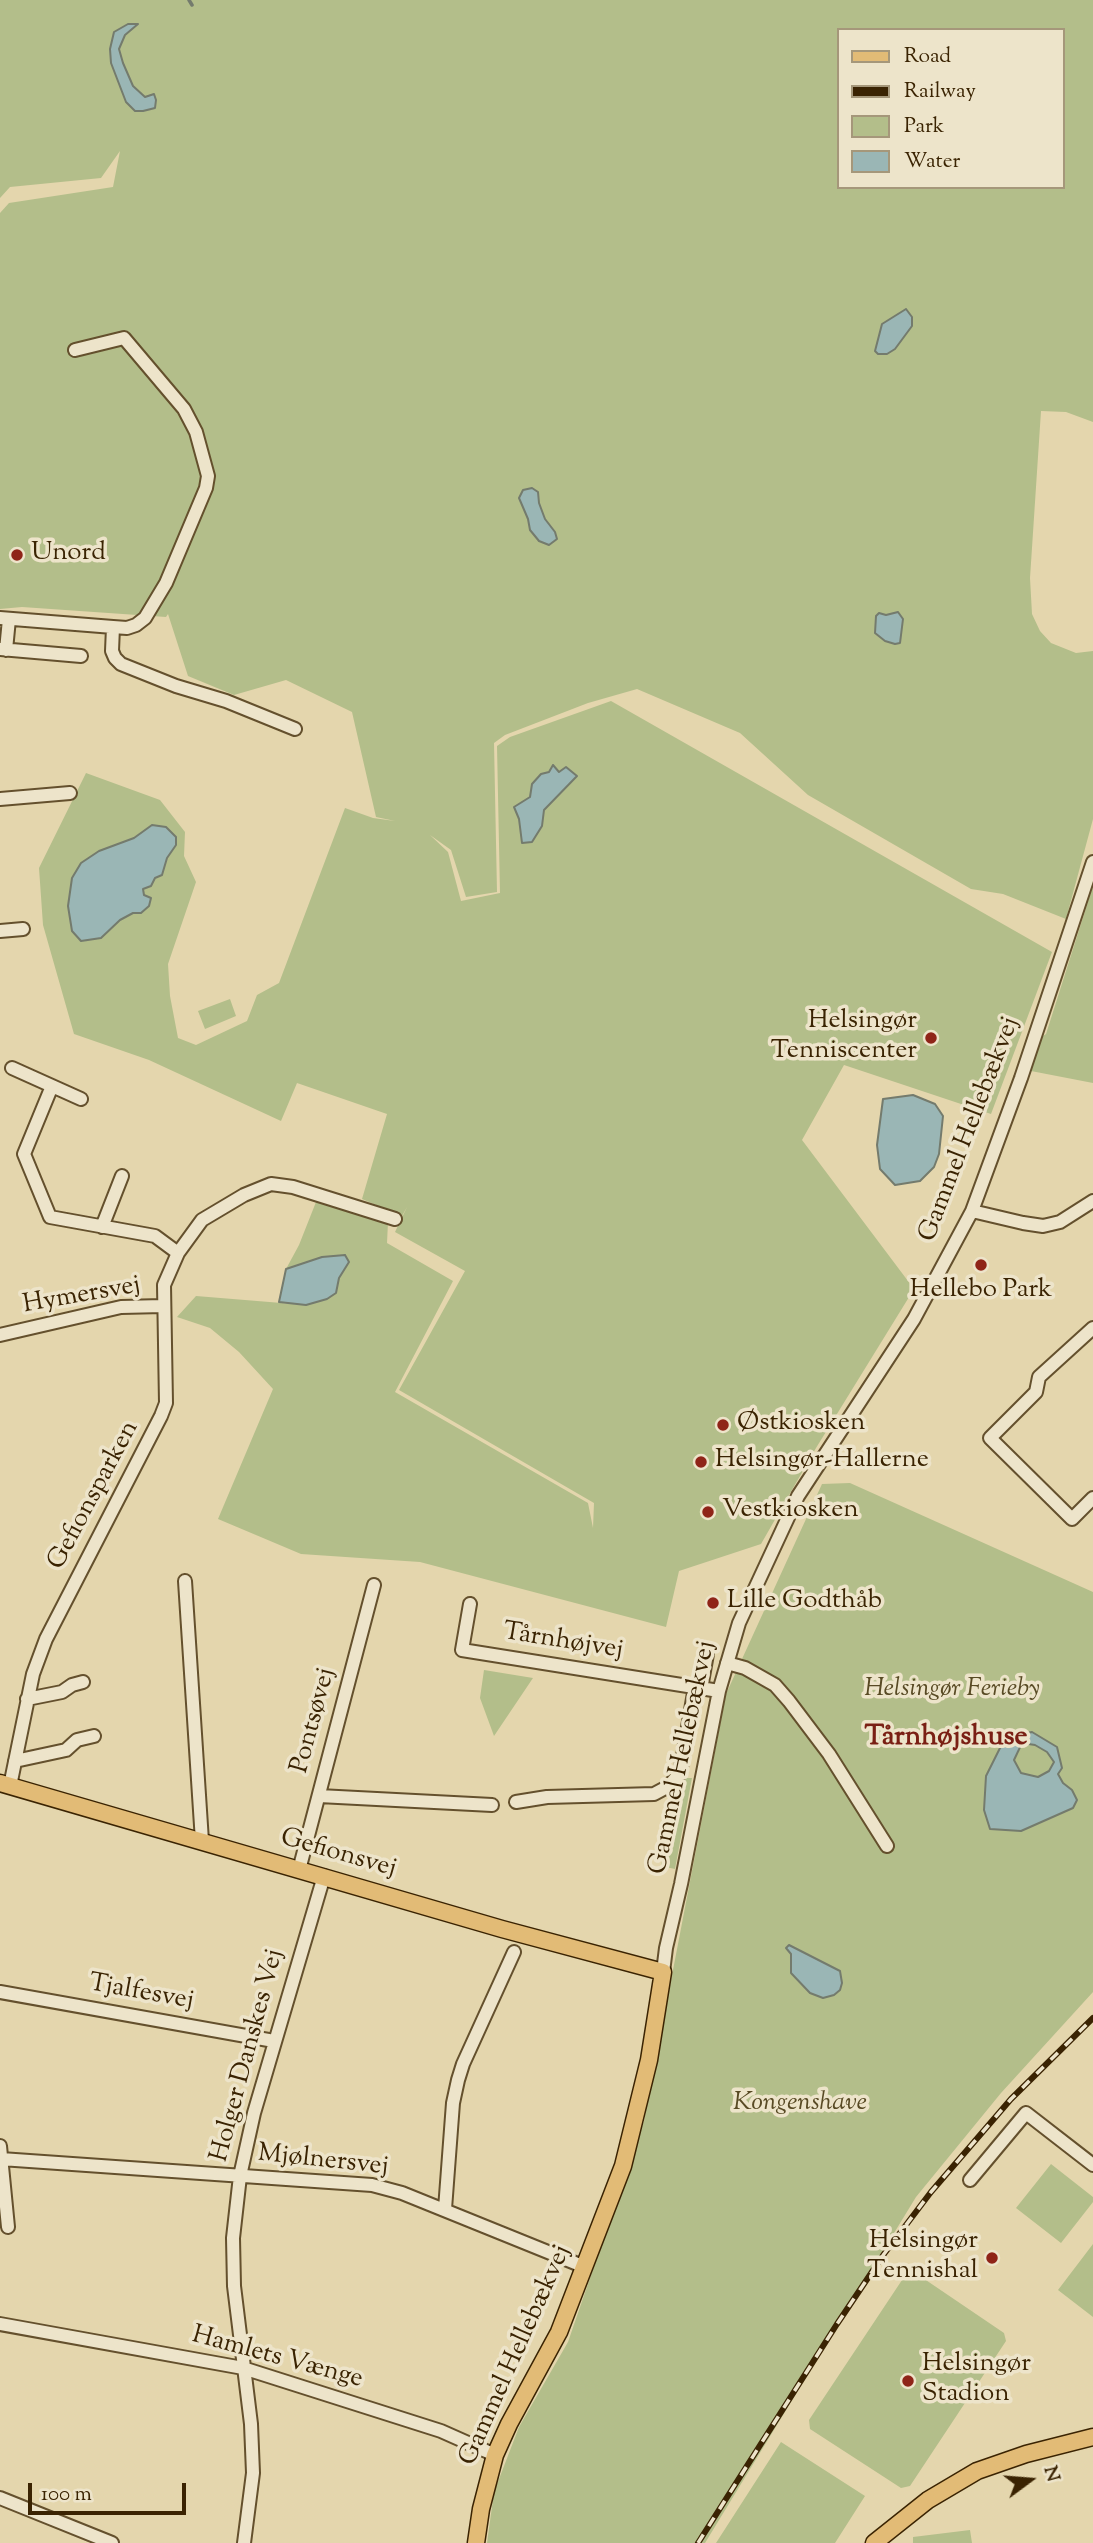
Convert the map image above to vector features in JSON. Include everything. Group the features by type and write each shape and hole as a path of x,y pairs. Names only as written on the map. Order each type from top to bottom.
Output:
{"main road":[{"name":"Gefionsvej","path":"5,1785 502,1929 663,1972"},
{"name":"Gammel Hellebækvej","path":"476,2543 481,2509 495,2455 559,2332 623,2166 649,2060 663,1972"},
{"path":"874,2543 928,2500 977,2471 1026,2454 1093,2437"}],"street":[{"path":"75,350 124,338 184,409 196,432 208,476 206,488 166,583 145,618 136,625 127,628 4,618 3,650 81,656"},
{"path":"113,627 112,651 114,658 121,664 295,729"},
{"path":"0,799 70,793"},
{"name":"Gammel Hellebækvej","path":"663,1972 719,1691 739,1623 798,1496 914,1319 972,1211 1021,1078 1093,862"},
{"path":"0,930 23,929"},
{"path":"12,1068 81,1099"},
{"path":"52,1086 24,1154 50,1217 155,1236 178,1253"},
{"path":"103,1227 122,1176"},
{"name":"Hymersvej","path":"0,1335 121,1307 163,1306 164,1285 178,1253 202,1220 244,1195 271,1184 287,1186 395,1219"},
{"path":"972,1211 1043,1226 1060,1222 1093,1201"},
{"name":"Gefionsparken","path":"5,1785 15,1761 33,1674 46,1639 156,1428 166,1403 163,1306"},
{"path":"1093,1328 1039,1377 1036,1392 990,1438 1072,1519 1093,1499"},
{"path":"184,1581 202,1841"},
{"name":"Pontsøvej","path":"299,1870 374,1584"},
{"name":"Tårnhøjvej","path":"470,1604 462,1650 719,1691"},
{"path":"516,1802 547,1797 654,1794 669,1786 680,1773 707,1654"},
{"path":"727,1663 745,1668 775,1685 789,1701 829,1754 887,1846"},
{"path":"27,1699 62,1692 83,1682"},
{"path":"15,1761 66,1750 77,1740 94,1736"},
{"path":"319,1796 492,1805"},
{"name":"Holger Danskes Vej","path":"244,2543 253,2473 251,2424 234,2286 233,2250 240,2176 250,2127 274,2041 324,1876"},
{"path":"445,2210 453,2103 458,2080 514,1952"},
{"name":"Tjalfesvej","path":"0,1992 274,2041"},
{"path":"970,2180 1026,2113 1093,2165"},
{"path":"0,2146 8,2227"},
{"name":"Mjølnersvej","path":"1,2159 372,2185 402,2193 585,2267"},
{"name":"Hamlets Vænge","path":"0,2323 243,2368 440,2431 495,2455"},
{"path":"0,2498 112,2543"}],"green space":[{"path":"0,0 1093,0 1093,422 1066,412 1041,411 1030,578 1032,614 1040,631 1051,643 1076,653 1093,651 1093,819 1066,919 1003,894 971,889 808,795 740,733 637,689 588,703 505,735 494,743 497,892 466,897 451,850 430,835 448,852 461,901 500,893 497,746 510,737 611,701 1052,952 991,1114 844,1065 802,1140 914,1289 816,1448 761,1544 679,1571 666,1627 420,1562 301,1554 218,1519 273,1389 239,1352 210,1328 177,1317 196,1296 306,1305 339,1278 348,1262 322,1257 286,1269 316,1202 388,1222 387,1243 453,1281 395,1392 588,1503 593,1528 594,1503 399,1390 465,1271 395,1232 407,1207 402,1216 362,1199 387,1114 297,1083 281,1121 149,1060 74,1034 43,925 39,868 86,773 160,800 185,832 184,856 196,882 168,964 170,996 178,1038 196,1045 247,1021 257,995 279,983 345,808 373,818 395,821 376,817 352,712 286,680 234,695 188,676 168,614 166,617 22,607 0,609 0,213 9,203 113,187 120,151 101,178 10,187 0,198"},
{"path":"1093,886 1093,1083 1031,1071 1040,1038 1046,1034"},
{"path":"230,999 236,1016 205,1029 198,1011"},
{"path":"850,1483 1093,1592 1093,1992 1001,2093 916,2197 705,2543 487,2543 494,2492 519,2427 568,2342 644,2121 726,1694 822,1484"},
{"path":"484,1670 533,1678 494,1736 480,1698"},
{"path":"686,1778 692,1778 675,1869 661,1866 675,1797"},
{"path":"1051,2164 1093,2197 1093,2202 1061,2243 1016,2208"},
{"path":"1093,2244 1093,2317 1058,2290"},
{"name":"Helsingør Stadion","path":"914,2272 1004,2333 1006,2341 910,2486 901,2488 810,2429 809,2420 906,2274"},
{"path":"781,2442 865,2496 835,2543 716,2543"},
{"path":"970,2530 972,2543 913,2543 913,2537"}],"water":[{"path":"128,24 138,24 125,35 119,49 123,63 133,86 145,97 154,94 156,100 155,108 143,111 135,111 126,102 111,63 110,49 114,32"},
{"path":"906,309 912,317 912,326 895,349 887,354 878,354 875,351 882,324"},
{"path":"532,488 538,492 545,519 555,532 557,539 549,545 539,541 530,530 519,498 523,490"},
{"path":"898,612 903,619 900,643 895,644 885,641 875,633 876,616 879,613 886,615"},
{"path":"553,765 559,772 566,767 577,776 544,810 542,826 532,842 522,843 519,819 514,807 530,797 532,784 541,774 549,772"},
{"path":"152,825 166,827 176,837 176,845 167,858 162,875 155,878 151,886 143,889 144,895 151,898 149,906 141,913 133,913 120,920 101,938 81,941 72,931 68,906 72,878 81,863 99,851 134,838"},
{"path":"913,1095 935,1104 943,1116 939,1154 934,1167 920,1181 895,1185 880,1169 877,1145 883,1099"},
{"path":"345,1255 349,1262 339,1278 336,1293 327,1299 306,1305 279,1302 286,1269 322,1257"},
{"path":"1032,1732 1057,1747 1062,1768 1058,1774 1077,1800 1073,1808 1021,1831 990,1829 984,1810 986,1776 1000,1748 1010,1736","holes":["1022,1743 1035,1745 1047,1752 1054,1762 1049,1771 1038,1777 1021,1773 1014,1760"]},
{"path":"789,1945 840,1971 840,1990 823,1998 810,1993 791,1973 791,1954 786,1948"}],"waterway":[{"path":"189,0 192,5"}],"railway":[{"path":"698,2543 884,2254 931,2192 1011,2099 1093,2018"}],"place":[{"name":"Unord","path":"17,555"},
{"name":"Helsingør Tenniscenter","path":"931,1038"},
{"name":"Hellebo Park","path":"981,1265"},
{"name":"Østkiosken","path":"723,1425"},
{"name":"Helsingør-Hallerne","path":"701,1462"},
{"name":"Vestkiosken","path":"708,1512"},
{"name":"Lille Godthåb","path":"713,1603"},
{"name":"Helsingør Tennishal","path":"992,2258"},
{"name":"Helsingør Stadion","path":"908,2381"}],"district":[{"name":"Tårnhøjshuse","path":"946,1739"}],"park label":[{"name":"Helsingør Ferieby","path":"952,1691"},
{"name":"Kongenshave","path":"800,2105"}]}
